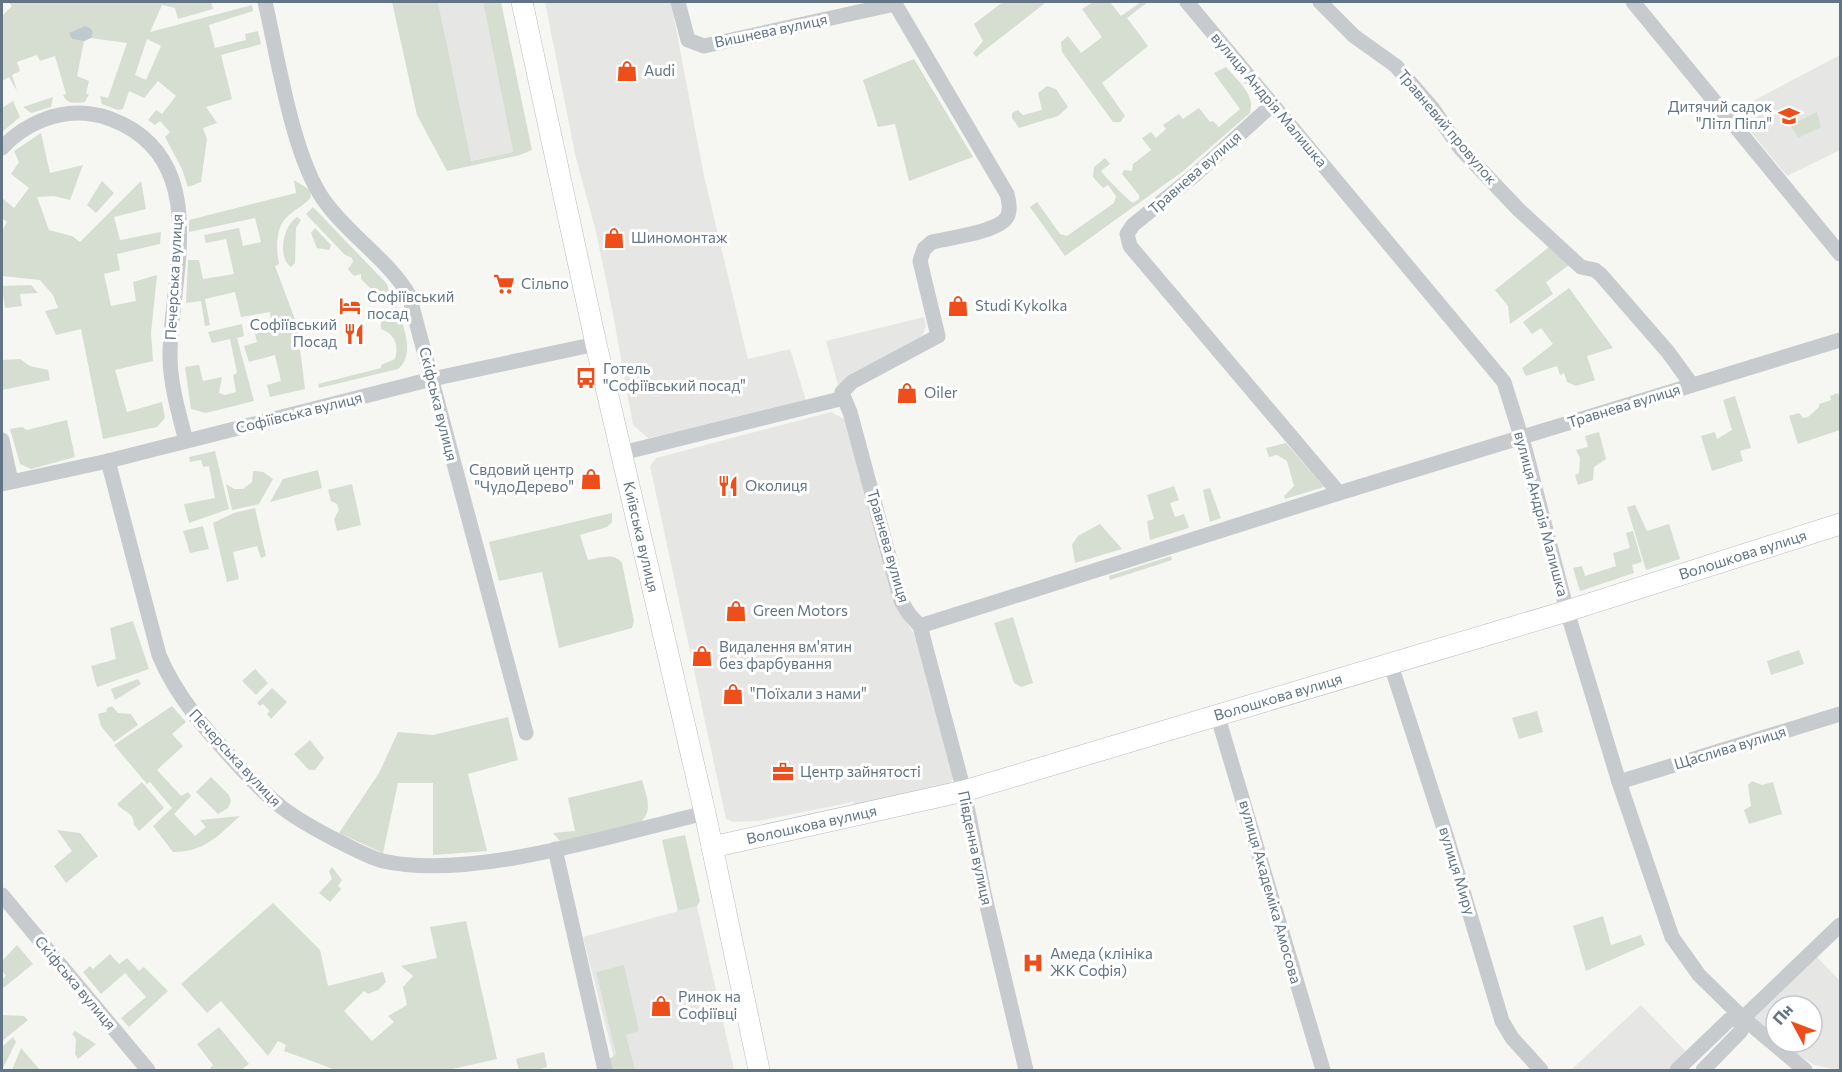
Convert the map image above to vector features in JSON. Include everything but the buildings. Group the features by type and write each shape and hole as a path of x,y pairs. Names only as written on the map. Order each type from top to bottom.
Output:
{"street":[{"name":"Скіфська вулиця","path":"265,2 301,154 323,200 398,276 409,295 525,733"},
{"name":"Київська вулиця","path":"522,2 596,344 705,813 759,1071"},
{"name":"Вишнева вулиця","path":"678,2 688,40 695,45 704,46 894,3"},
{"name":"вулиця Андрія Малишка","path":"1187,2 1504,382 1522,438 1567,611 1619,782 1672,937 1699,975 1743,1018 1805,1071"},
{"name":"Травневий провулок","path":"1320,2 1354,36 1396,66 1432,109 1460,148 1519,210 1581,267 1595,270 1601,275 1668,352 1692,385"},
{"path":"1633,2 1840,254"},
{"path":"622,453 843,398 842,392 852,382 938,336 920,261 924,249 932,242 998,227 1007,218 1010,205 1007,194 894,3"},
{"name":"Травнева вулиця","path":"1273,104 1196,174 1133,225 1127,234 1130,246 1338,493"},
{"name":"Печерська вулиця","path":"2,148 12,137 36,122 81,112 103,115 120,122 144,138 161,155 173,177 179,209 170,358 186,441"},
{"name":"Травнева вулиця","path":"843,398 850,412 901,600 909,614 920,626 1338,493 1840,340"},
{"name":"Софіївська вулиця","path":"6,483 108,461 432,379 596,344"},
{"path":"2,440 6,483"},
{"name":"Печерська вулиця","path":"108,461 159,655 168,676 203,727 269,800 296,820 384,861 425,864 477,863 555,849 705,813"},
{"name":"Волошкова вулиця","path":"712,847 964,791 1567,611 1840,524"},
{"name":"Південна вулиця","path":"920,626 964,791 984,893 1026,1071"},
{"name":"вулиця Миру","path":"1390,662 1447,838 1502,1021 1512,1038 1541,1071"},
{"name":"вулиця Академіка Амосова","path":"1217,714 1323,1071"},
{"name":"Щаслива вулиця","path":"1619,782 1840,714"},
{"path":"555,849 604,1071"},
{"name":"Скіфська вулиця","path":"2,895 148,1071"},
{"path":"1677,1071 1729,1020 1743,1018 1840,925"},
{"path":"1703,1071 1741,1031 1743,1018"}],"shaded area":[{"path":"8,2 211,2 213,9 178,19 175,8 162,5 150,32 252,5 253,11 209,25 215,48 246,40 245,34 258,31 261,44 221,55 232,99 206,107 217,123 203,128 207,139 201,182 188,187 182,169 165,137 170,132 160,121 155,125 148,120 156,110 162,114 176,96 158,81 144,98 129,91 123,109 118,110 102,104 100,96 108,98 127,43 91,38 84,41 77,76 89,81 86,94 89,94 85,102 72,103 63,95 66,94 55,56 40,61 37,55 17,62 20,71 12,75 17,91 9,77 2,81 2,16 12,6","holes":["147,39 161,46 146,80 135,75"]},
{"path":"392,2 438,2 471,161 513,152 483,2 501,2 532,150 520,155 447,171 417,115"},
{"path":"438,2 483,2 513,152 470,161"},
{"path":"545,2 671,2 704,176 748,359 790,349 806,400 739,420 648,438 633,425 596,232 575,154"},
{"path":"1003,2 1045,3 976,57 973,53 983,41 974,24"},
{"path":"1093,2 1110,2 1121,16 1141,2 1148,2 1127,18 1148,46 1102,83 1125,116 1120,122 1113,122 1062,52 1061,42 1068,36 1081,53 1102,37 1082,9"},
{"path":"85,26 93,32 91,38 84,41 72,39 69,33"},
{"name":"Дитячий садок \"Літл Піпл\"","path":"1840,55 1840,150 1787,176 1734,111"},
{"path":"914,59 973,157 909,181 895,124 878,127 863,80"},
{"path":"1226,67 1248,94 1250,113 1182,172 1065,256 1030,207 1037,202 1060,234 1067,236 1114,203 1116,196 1108,185 1103,188 1093,177 1094,167 1105,158 1110,164 1101,171 1133,203 1139,199 1139,195 1122,174 1124,170 1132,171 1133,164 1151,150 1142,138 1151,132 1156,138 1166,129 1163,125 1179,114 1183,119 1199,108 1210,122 1213,121 1219,127 1240,109 1214,73"},
{"path":"1047,86 1056,89 1068,107 1058,116 1019,128 1012,118 1012,113 1018,110 1023,115 1042,110 1038,93"},
{"path":"53,97 51,107 31,113 23,107"},
{"path":"13,101 20,117 2,132 2,108"},
{"path":"1817,112 1821,127 1798,138 1790,125"},
{"path":"41,133 50,173 83,165 70,200 54,196 37,197 49,230 72,236 80,242 141,181 146,209 114,217 120,240 161,232 160,244 117,254 120,270 104,274 111,306 136,301 133,282 157,275 151,333 153,361 115,370 127,412 162,402 165,418 157,427 103,439 81,329 56,335 45,311 58,308 53,295 40,280 2,276 2,231 7,222 2,218 2,198 14,208 29,188 11,174 19,162 14,151"},
{"path":"294,180 310,190 311,197 289,215 281,225 277,244 279,264 275,266 297,325 305,389 270,397 267,385 281,381 275,355 249,362 244,346 257,342 255,334 272,330 270,312 241,317 235,292 205,299 210,325 205,326 201,301 186,303 188,260 199,260 203,279 234,274 226,239 206,243 204,235 239,228 243,246 261,242 255,218 189,232 189,220 296,193"},
{"path":"102,181 114,193 96,213 87,205"},
{"path":"313,207 387,284 390,294 378,296 361,279 361,274 354,276 348,269 353,262 352,258 345,255 306,214"},
{"path":"297,217 301,220 296,228 295,263 291,267 284,256 283,249 288,227"},
{"path":"315,228 331,245 329,250 317,248 311,233"},
{"path":"1549,247 1569,265 1546,282 1553,294 1510,324 1508,306 1495,290"},
{"path":"31,285 38,293 20,294 22,306 5,308 2,286"},
{"path":"1569,288 1613,348 1587,356 1595,380 1576,386 1567,382 1564,373 1560,375 1557,366 1526,376 1522,368 1553,344 1541,328 1532,334 1523,322"},
{"path":"396,306 407,348 403,363 398,369 319,388 318,384 381,368 381,365 395,359 395,341 390,334 381,329 381,320 389,309"},
{"path":"924,317 926,326 914,345 838,385 826,341"},
{"path":"242,324 244,336 237,338 254,401 206,413 191,409 185,367 199,365 203,381 222,377 219,393 225,395 236,392 233,375 237,373 230,339 212,343 208,332"},
{"path":"20,359 30,366 48,370 50,380 2,390 2,360"},
{"path":"1838,393 1840,430 1798,444 1789,416 1799,413 1803,418 1808,417 1819,407 1819,404 1831,400 1830,396"},
{"path":"1735,396 1751,448 1740,451 1743,461 1712,471 1701,436 1715,432 1717,439 1732,430 1723,400"},
{"path":"831,412 846,420 900,611 917,639 954,776 949,786 856,810 853,802 758,821 734,822 726,819 650,466 656,458"},
{"path":"67,420 75,457 31,469 20,464 10,429 22,427 27,430"},
{"path":"1599,432 1606,459 1594,467 1593,480 1578,485 1575,475 1579,473 1580,458 1576,450 1588,447 1585,436"},
{"path":"1286,443 1324,487 1285,499 1284,496 1294,486 1287,461 1277,455 1269,457 1266,448"},
{"path":"215,451 229,509 189,523 184,504 215,498 209,466 203,467 201,460 190,462 189,457"},
{"path":"318,470 322,488 270,502 283,479"},
{"path":"253,471 263,472 273,479 259,504 232,510 226,484 234,489 243,489 252,482"},
{"path":"352,484 361,525 337,531 334,519 339,510 337,504 331,501 328,490"},
{"path":"1174,486 1179,500 1170,503 1175,517 1184,514 1189,528 1150,540 1147,521 1154,519 1147,495"},
{"path":"1210,488 1221,518 1210,522 1203,490"},
{"path":"1635,505 1647,531 1669,524 1680,559 1646,570 1627,507"},
{"path":"255,508 266,556 261,558 257,546 233,552 239,579 227,582 213,523 234,513"},
{"path":"612,513 612,522 607,527 580,535 588,560 611,557 622,563 634,621 632,628 559,648 542,572 499,581 489,542"},
{"path":"1100,524 1122,549 1075,563 1072,545 1078,536"},
{"path":"203,526 209,549 190,553 183,531"},
{"path":"1633,531 1642,562 1632,565 1634,573 1580,591 1573,568 1582,566 1585,576 1616,566 1613,553 1630,548 1626,533"},
{"path":"1171,556 1172,560 1110,580 1109,576"},
{"path":"1013,617 1033,683 1021,687 1014,683 994,623"},
{"path":"133,621 149,669 97,687 91,666 116,659 110,628"},
{"path":"1799,650 1804,664 1771,675 1767,661"},
{"path":"255,669 268,683 256,695 242,681"},
{"path":"138,679 141,684 115,700 111,689"},
{"path":"272,688 287,702 271,719 267,714 270,711 263,704 260,706 257,703"},
{"path":"112,706 118,713 131,714 138,725 114,742 101,726 98,714 106,712 107,708"},
{"path":"172,706 186,722 172,734 183,746 157,770 181,796 188,792 191,796 174,814 195,836 206,827 200,820 240,816 210,842 193,849 173,852 153,826 172,808 150,782 147,784 114,745"},
{"path":"1537,711 1543,732 1519,739 1512,718"},
{"path":"508,717 518,760 468,774 487,851 433,855 433,783 398,783 383,853 339,833 379,773 398,732 433,735"},
{"path":"310,740 324,758 315,770 309,770 294,754"},
{"path":"211,777 229,795 231,801 228,808 218,814 196,792"},
{"path":"642,780 648,811 642,821 636,825 561,842 553,833 575,831 568,798"},
{"path":"1752,781 1762,785 1773,782 1782,814 1749,824 1744,810 1751,806 1748,785"},
{"path":"142,782 164,808 139,831 130,814 117,804"},
{"path":"57,830 80,833 98,856 66,883 54,866 72,851"},
{"path":"685,835 700,901 697,906 678,911 662,840"},
{"path":"332,867 342,880 338,886 341,889 330,902 319,893 332,879 329,871"},
{"path":"273,903 320,950 328,986 383,972 386,982 378,990 368,994 364,991 344,1011 372,1041 394,1022 388,1016 407,1005 403,987 413,976 401,966 437,958 430,927 466,921 497,1059 448,1070 336,1070 284,1051 286,1045 278,1041 268,1056 221,1001 207,1013 181,984"},
{"name":"Ринок на Софіївці","path":"697,906 734,1070 617,1070 583,937"},
{"path":"1603,916 1611,945 1641,935 1645,945 1586,971 1573,926"},
{"path":"17,945 33,964 2,989 2,980 6,976 2,970 2,961"},
{"path":"110,954 119,964 127,958 139,971 144,967 168,991 129,1027 121,1018 146,997 125,973 101,994 83,972 90,966 93,969"},
{"path":"1816,956 1840,981 1840,1070 1814,1065 1796,1054 1824,1054 1824,994 1777,994"},
{"path":"624,965 639,1031 626,1035 635,1070 611,1070 608,1060 616,1054 596,972"},
{"path":"1641,1005 1688,1054 1670,1070 1571,1070"},
{"path":"1764,1007 1764,1029 1753,1018"},
{"path":"2,1015 24,1016 28,1020 2,1041"},
{"path":"219,1027 249,1064 241,1070 212,1070 210,1068 213,1065 197,1044"},
{"path":"75,1031 96,1044 78,1059 75,1054 76,1039 72,1034"},
{"path":"13,1037 16,1042 2,1070 2,1047"},
{"path":"21,1048 40,1070 12,1070"},
{"path":"544,1052 547,1067 538,1070 519,1070 516,1059"}],"place":[{"name":"Audi","path":"627,71"},
{"name":"Дитячий садок \"Літл Піпл\"","path":"1789,116"},
{"name":"Шиномонтаж","path":"614,238"},
{"name":"Сільпо","path":"504,284"},
{"name":"Софіївський посад","path":"350,306"},
{"name":"Studi Kykolka","path":"958,306"},
{"name":"Софіївський Посад","path":"354,334"},
{"name":"Готель \"Софіївський посад\"","path":"586,378"},
{"name":"Oiler","path":"907,393"},
{"name":"Свдовий центр \"ЧудоДерево\"","path":"591,479"},
{"name":"Околиця","path":"728,486"},
{"name":"Green Motors","path":"736,611"},
{"name":"Видалення вм'ятин без фарбування","path":"702,656"},
{"name":"\"Поїхали з нами\"","path":"733,694"},
{"name":"Центр зайнятості","path":"783,772"},
{"name":"Амеда (клініка ЖК Софія)","path":"1033,963"},
{"name":"Ринок на Софіївці","path":"661,1006"}]}
